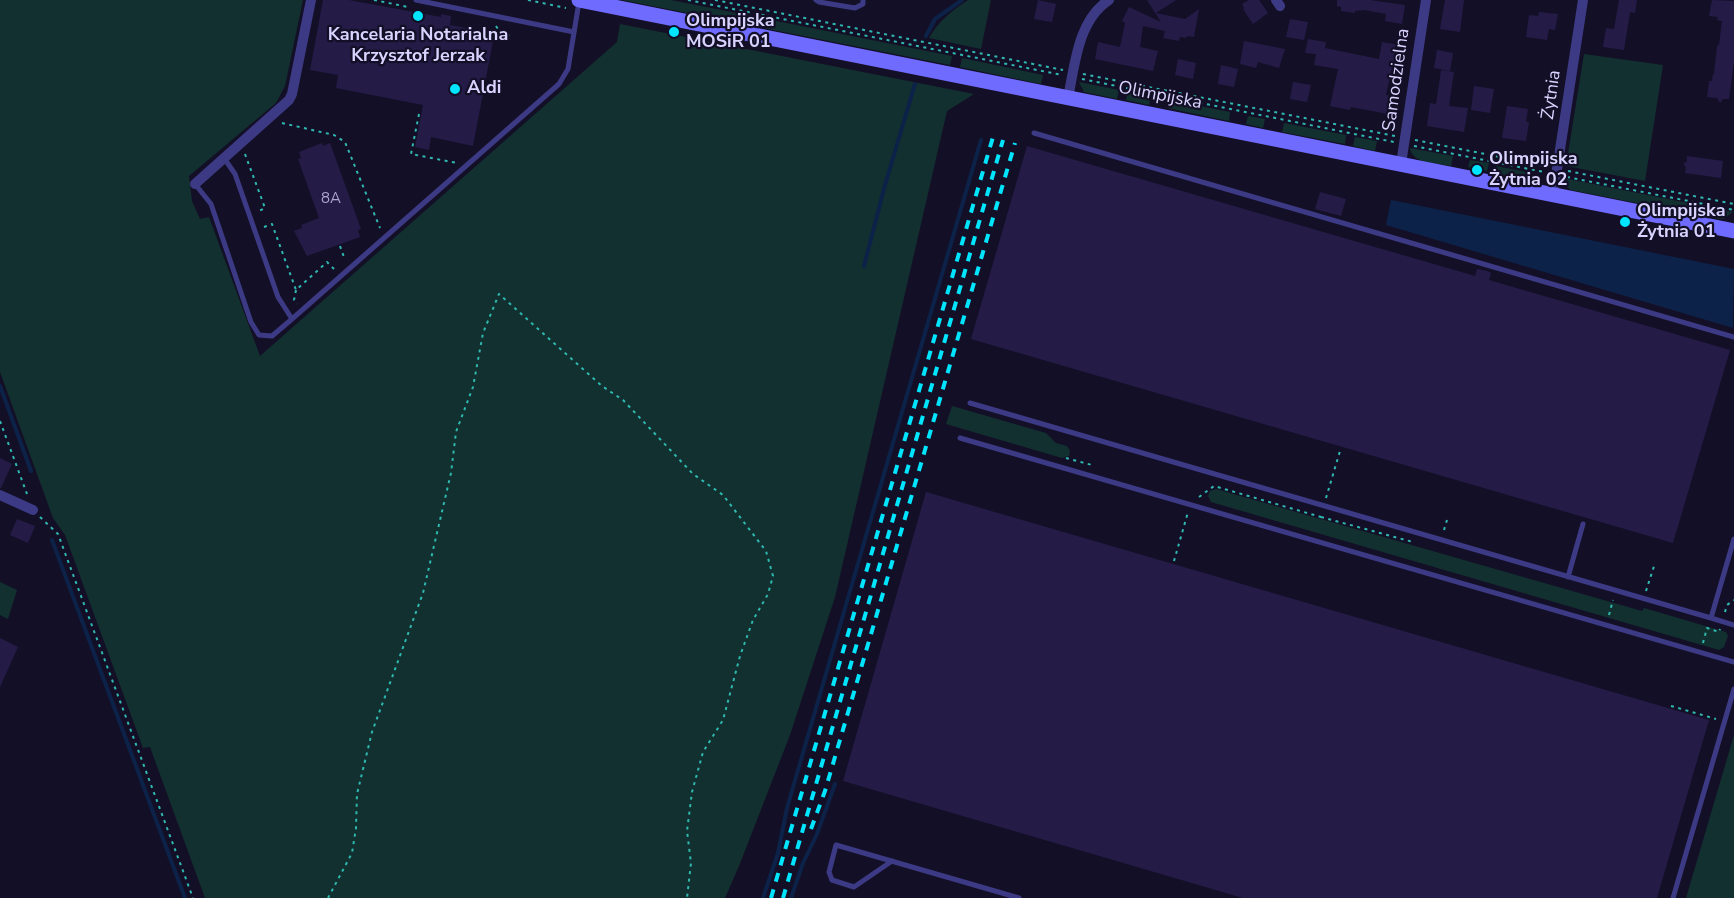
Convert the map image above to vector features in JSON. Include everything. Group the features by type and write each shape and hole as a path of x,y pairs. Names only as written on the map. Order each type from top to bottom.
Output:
{"street":[{"path":"195,184 289,100 311,0"},
{"name":"Olimpijska","path":"579,0 1734,231"},
{"path":"1068,98 1086,25 1092,14 1110,0"},
{"name":"Samodzielna","path":"1401,164 1426,0"},
{"name":"Żytnia","path":"1553,195 1583,0"},
{"path":"0,495 33,510"}],"lane":[{"path":"416,0 574,32"},
{"path":"195,184 211,204 251,322 259,335 272,336 564,78 568,69 579,0"},
{"path":"816,0 819,3 855,9 862,4 863,0"},
{"path":"1034,133 1734,337"},
{"path":"223,157 235,174 278,297 292,319"},
{"path":"970,403 1734,625"},
{"path":"960,438 1734,662"},
{"path":"1568,577 1583,524"},
{"path":"1711,618 1734,539"},
{"path":"1673,898 1734,689"},
{"path":"892,861 854,887 832,880 829,872 836,845 892,861 1019,898"}],"path":[{"path":"688,0 1073,74"},
{"path":"715,0 1734,210"},
{"path":"419,114 411,154 467,165"},
{"path":"278,122 334,135 345,142 380,229"},
{"path":"1405,141 1557,172 1734,204"},
{"path":"244,152 265,208 258,210 260,218"},
{"path":"263,228 272,224 296,290 327,262 335,270 345,260 340,246"},
{"path":"328,898 352,853 356,828 357,794 372,732 423,593 451,472 456,432 473,387 483,333 499,294 603,386 623,400 693,474 723,495 766,551 773,576 768,594 753,620 740,656 723,720 703,752 692,792 687,831 691,862 687,898"},
{"path":"0,421 33,510 58,534 193,898"},
{"path":"1608,616 1612,600"},
{"path":"1701,652 1703,643"},
{"path":"1671,706 1725,721"}],"green space":[{"path":"0,0 303,0 285,86 276,103 189,176 192,201 200,219 209,217 260,356 617,42 620,24 974,94 947,111 835,597 790,735 725,898 205,898 150,747 143,748 65,535 53,518 0,372"},
{"path":"622,0 671,0 952,56 950,65"},
{"path":"968,0 991,0 981,49 929,38 951,12"},
{"path":"1584,54 1663,65 1645,181 1566,166"},
{"path":"962,58 1043,75 1041,84 960,67"},
{"path":"1079,82 1119,90 1117,99 1084,92"},
{"path":"1128,91 1151,96 1149,105 1126,100"},
{"path":"1169,100 1230,112 1229,121 1167,108"},
{"path":"1248,116 1265,119 1263,128 1246,124"},
{"path":"1284,123 1346,135 1345,144 1282,132"},
{"path":"1355,137 1377,141 1375,151 1353,146"},
{"path":"1410,148 1453,156 1451,166 1420,160 1415,157"},
{"path":"1470,160 1489,163 1487,171 1468,167"},
{"path":"1496,166 1527,172 1525,181 1495,174"},
{"path":"1563,178 1733,212 1724,219 1718,219 1571,190 1565,186"},
{"path":"952,406 1046,433 1056,443 1067,446 1070,451 1069,456 1062,458 946,424"},
{"path":"1216,489 1642,611 1644,608 1726,632 1728,636 1724,647 1719,650 1211,502 1208,496 1210,491"},
{"path":"0,582 17,590 8,619 0,615"},
{"path":"1734,735 1734,898 1686,898"}],"water":[{"path":"1391,200 1734,269 1733,328 1386,225"}],"building":[{"path":"323,0 349,0 441,17 441,14 451,16 450,25 483,31 493,41 473,146 431,137 429,150 415,147 423,105 336,88 338,75 310,70"},
{"path":"1038,0 1056,4 1052,22 1034,19"},
{"path":"1147,0 1176,0 1156,13 1185,19 1199,9 1194,37 1180,37 1179,41 1163,38 1165,31 1143,26 1140,47 1158,51 1153,71 1095,59 1098,42 1120,47 1125,23 1122,21 1129,7 1161,22"},
{"path":"1249,0 1259,0 1268,13 1253,24 1242,4"},
{"path":"1337,0 1370,0 1405,5 1402,24 1385,21 1386,14 1364,10 1355,11 1355,13 1341,11 1341,7 1337,6"},
{"path":"1445,0 1464,0 1460,32 1440,29"},
{"path":"1619,0 1637,0 1635,13 1630,12 1624,50 1603,47 1606,28 1614,29"},
{"path":"1712,0 1734,1 1734,61 1729,99 1723,99 1720,103 1717,98 1707,97 1709,81 1712,81 1714,74 1722,21 1717,20 1718,17 1709,16"},
{"path":"1539,12 1558,14 1555,30 1549,29 1547,40 1526,37 1529,15 1538,16"},
{"path":"1290,19 1308,22 1304,40 1286,37"},
{"path":"1308,39 1326,42 1325,48 1379,59 1382,42 1400,45 1397,63 1393,63 1386,95 1391,96 1388,114 1351,107 1350,110 1330,106 1338,69 1314,65 1316,54 1305,53"},
{"path":"1244,41 1285,49 1279,68 1258,62 1256,68 1240,64"},
{"path":"1437,50 1453,53 1450,71 1434,68"},
{"path":"1178,59 1196,63 1193,79 1175,75"},
{"path":"1221,65 1238,69 1234,87 1218,84"},
{"path":"1441,70 1454,72 1449,106 1468,108 1464,132 1427,126 1430,103 1436,104"},
{"path":"1293,82 1311,85 1307,102 1290,99"},
{"path":"1474,86 1494,89 1490,113 1471,110"},
{"path":"1507,106 1528,109 1526,122 1529,122 1526,141 1502,138"},
{"path":"322,143 323,146 330,143 361,229 358,230 360,237 307,256 294,231 302,228 301,225 319,218 298,159 301,158 299,152"},
{"path":"1027,146 1475,276 1477,269 1487,271 1491,273 1489,280 1730,350 1673,543 971,339"},
{"path":"1687,156 1723,161 1721,178 1685,173 1686,167 1683,164 1687,161"},
{"path":"1320,192 1346,199 1341,216 1315,209"},
{"path":"0,458 12,464 1,488 0,488"},
{"path":"926,492 1709,720 1657,898 1243,898 843,781"},
{"path":"17,519 35,526 28,543 10,535"},
{"path":"0,638 18,647 0,687"}],"waterway":[{"path":"926,36 935,19 962,0"},
{"path":"864,266 915,84"},
{"path":"763,898 778,853 787,808 981,140"},
{"path":"0,386 31,471"},
{"path":"52,540 185,898"},
{"path":"791,898 835,784"}],"railway":[{"path":"771,898 993,137"},
{"path":"783,898 1003,140"},
{"path":"811,829 825,791 1015,143"}],"place":[{"name":"Kancelaria Notarialna Krzysztof Jerzak","path":"418,16"},
{"name":"Olimpijska MOSiR 01","path":"674,32"},
{"name":"Aldi","path":"455,89"},
{"name":"Olimpijska Żytnia 02","path":"1477,170"},
{"name":"Olimpijska Żytnia 01","path":"1625,222"}]}
